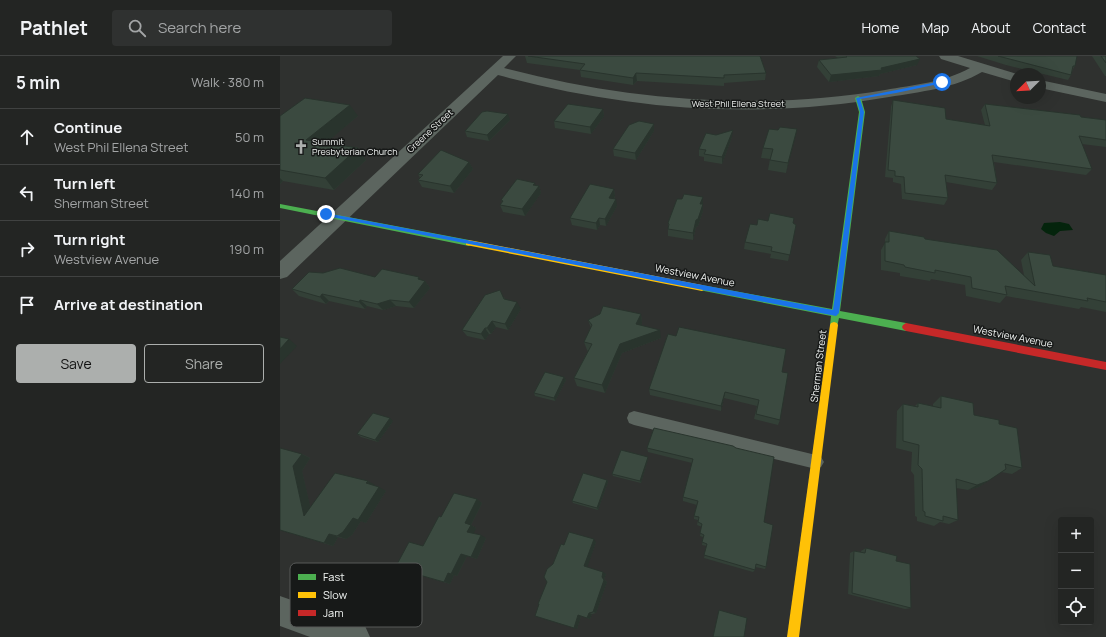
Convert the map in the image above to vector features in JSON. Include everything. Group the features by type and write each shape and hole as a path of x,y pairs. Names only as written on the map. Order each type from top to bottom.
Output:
{"street":[{"name":"Greene Street","path":"280,272 510,56"},
{"path":"945,56 1010,76"},
{"name":"West Phil Ellena Street","path":"495,70 529,80 584,92 674,103 709,105 773,105 858,98 896,92 935,84 971,73 980,67"},
{"path":"1046,85 1106,98"},
{"name":"Sherman Street","path":"793,637 862,112 858,98"},
{"name":"Westview Avenue","path":"280,206 1106,366"},
{"path":"280,611 290,615"},
{"path":"326,627 354,637"}],"lane":[{"path":"634,418 816,462"}],"shaded area":[{"path":"1060,222 1069,224 1073,230 1060,231 1054,236 1041,229 1044,223"}],"building":[{"path":"528,56 760,56 766,73 724,75 724,78 636,73 633,78 580,70 585,64"},
{"path":"846,56 916,56 920,59 881,68 882,70 831,75 819,60 847,57"},
{"path":"998,56 1077,56 1071,75"},
{"path":"1101,56 1106,56 1106,63"},
{"name":"Summit Presbyterian Church","path":"305,98 350,105 306,140 358,148 325,178 280,170 280,116"},
{"path":"893,100 945,108 946,119 990,126 985,104 1080,115 1081,117 1106,120 1106,140 1079,136 1092,169 992,155 997,183 945,175 948,198 905,193 904,177 895,176 895,171 888,170"},
{"path":"568,104 603,109 590,127 554,121"},
{"path":"487,111 508,114 487,135 465,131 482,112"},
{"path":"639,121 654,124 635,153 613,149 629,125"},
{"path":"780,127 797,129 788,163 770,160 773,149 763,148 769,129 778,130"},
{"path":"733,130 722,157 704,154 706,150 699,149 706,133 716,135"},
{"path":"441,150 469,162 450,186 418,180 423,175 418,174"},
{"path":"517,179 535,183 533,185 539,186 522,209 500,205 503,201 501,200"},
{"path":"590,184 614,189 609,198 616,199 605,219 599,218 596,223 570,218"},
{"path":"684,194 703,197 700,204 703,204 698,219 696,220 693,233 668,229 668,223 677,199 682,199"},
{"path":"770,213 794,218 793,223 796,225 790,255 771,251 772,247 745,242 750,224 757,225 758,219 768,221"},
{"path":"889,231 924,237 925,239 997,250 1035,286 1028,252 1050,255 1053,266 1106,275 1106,302 1087,298 1088,301 1005,286 1007,295 972,288 971,277 935,270 935,273 885,261 885,242 889,242"},
{"path":"340,268 375,277 382,269 419,277 418,279 425,281 409,302 390,300 377,304 360,300 359,302 322,294 320,297 292,289 309,272 323,273"},
{"path":"500,290 504,299 517,302 505,324 492,321 481,334 462,330 485,295"},
{"path":"603,306 641,314 636,324 660,330 620,344 602,385 574,378 592,344 584,342 592,325 588,320 600,314"},
{"path":"679,327 786,349 782,372 788,373 780,420 756,414 759,400 725,392 721,406 649,389 668,334 676,336"},
{"path":"280,337 289,339 280,349"},
{"path":"545,372 564,377 554,398 534,393"},
{"path":"941,396 973,403 974,415 999,420 999,424 1017,428 1022,468 1005,464 1006,469 988,481 977,485 956,479 958,520 943,516 943,521 925,516 925,512 923,511 922,469 918,465 919,445 903,441 903,404 918,407 918,403 941,408"},
{"path":"373,413 390,418 375,440 357,434"},
{"path":"654,428 774,457 764,522 773,525 766,567 756,564 755,570 704,555 707,544 702,542 704,535 700,533 702,524 698,522 699,517 694,516 698,501 683,497 693,459 647,448"},
{"path":"280,448 302,454 293,466 304,516 335,473 368,481 366,483 379,487 358,520 353,518 343,532 337,536 329,534 324,543 280,530"},
{"path":"621,450 648,457 640,481 612,474"},
{"path":"583,473 607,480 597,508 572,501"},
{"path":"454,493 477,499 465,523 471,525 467,532 481,535 471,557 461,554 451,574 448,573 444,582 422,576 422,563 398,563 409,542 423,546 439,516 441,517"},
{"path":"569,532 594,539 584,566 603,572 602,577 604,580 593,612 589,613 587,618 578,615 574,628 535,616 547,582 544,577 547,569 553,564 561,544 564,545"},
{"path":"866,548 897,556 896,561 910,564 911,608 852,593 854,551 865,553"},
{"path":"719,610 747,618 744,637 713,637"}],"traffic: fast":[{"path":"834,325 862,112 858,98"},
{"path":"280,206 469,243"},
{"path":"702,288 906,327"}],"traffic: slow":[{"path":"469,243 702,288"},
{"path":"793,637 834,325"}],"traffic: jam":[{"path":"906,327 1106,366"}],"place":[{"name":"Summit Presbyterian Church","path":"301,147"}],"route":[{"path":"326,214 836,313 862,112 861,104 858,98 896,92 942,82"}]}
